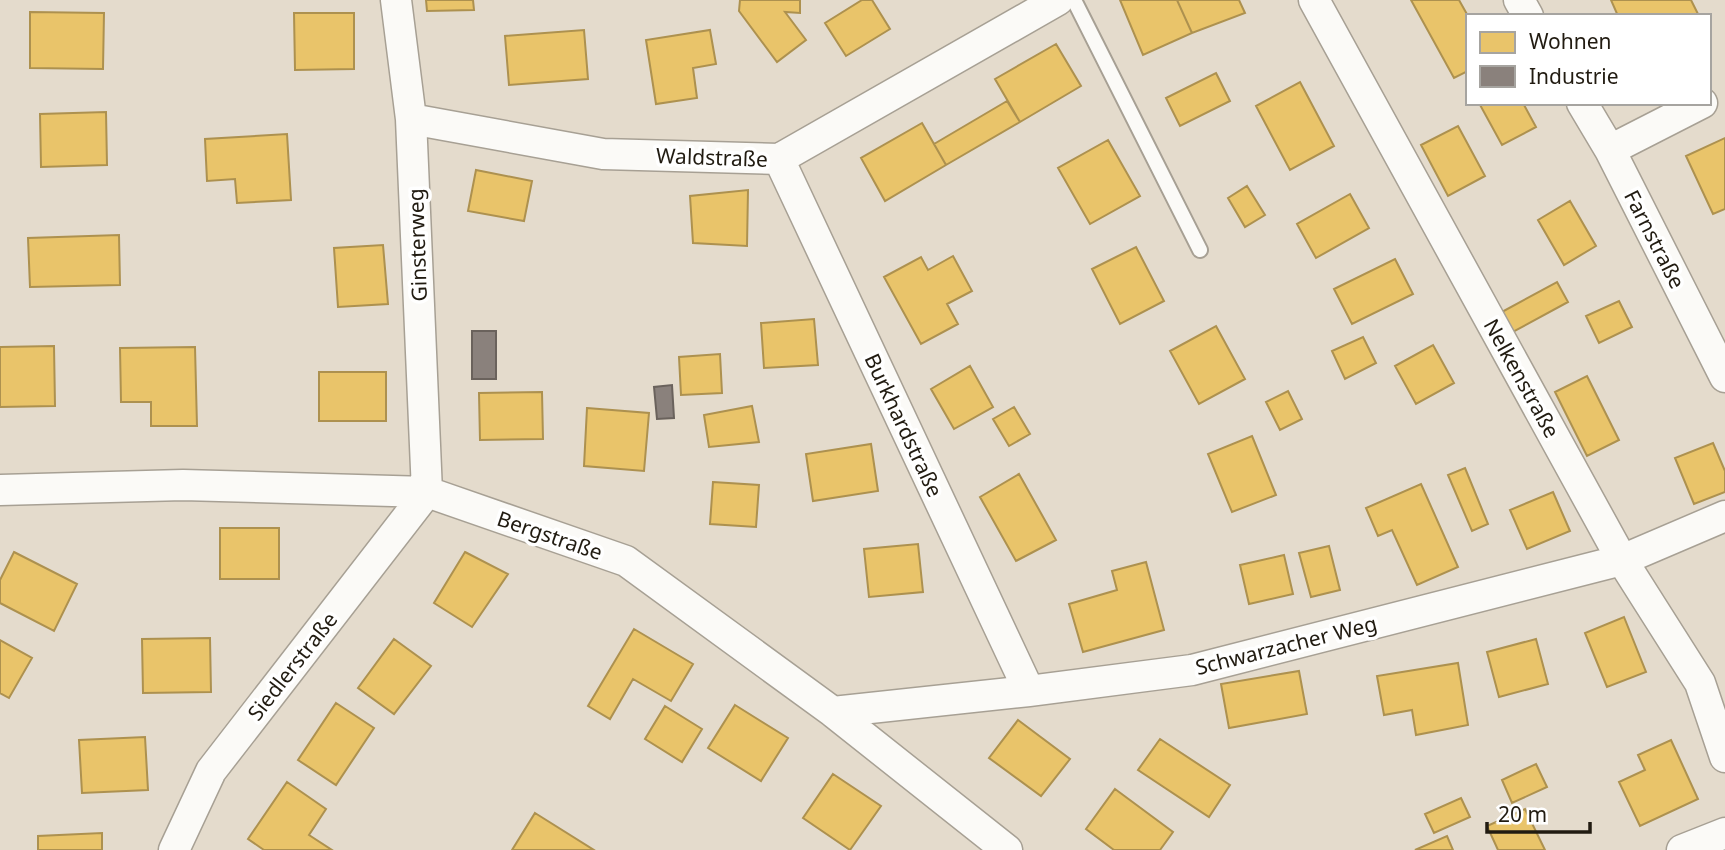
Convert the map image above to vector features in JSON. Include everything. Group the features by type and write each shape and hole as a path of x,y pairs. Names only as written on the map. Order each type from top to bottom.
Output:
{"street":[{"name":"Ginsterweg","path":"396,0 411,119 427,492"},
{"name":"Waldstraße","path":"411,119 603,154 779,159 1058,0"},
{"name":"Nelkenstraße","path":"1314,0 1622,560 1700,683 1725,757"},
{"name":"Farnstraße","path":"1583,105 1610,150 1725,377"},
{"path":"1610,150 1698,105"},
{"name":"Burkhardstraße","path":"779,159 1028,691"},
{"name":"Bergstraße","path":"0,490 183,485 427,492 626,561 834,712 1007,850"},
{"name":"Siedlerstraße","path":"173,850 211,771 427,492"},
{"name":"Schwarzacher Weg","path":"834,712 1192,670 1622,560 1725,516"},
{"path":"1682,850 1725,833"}],"lane":[{"path":"1074,0 1200,250"}],"building: Wohnen":[{"path":"426,0 473,0 474,10 427,11"},
{"path":"740,0 800,0 800,13 785,12 806,40 777,62 739,11"},
{"path":"862,0 872,0 890,29 846,56 825,23"},
{"path":"1120,0 1177,0 1192,33 1143,55"},
{"path":"1177,0 1239,0 1245,13 1192,33"},
{"path":"1411,0 1459,0 1467,14 1466,72 1454,78"},
{"path":"1611,0 1691,0 1698,14 1617,14"},
{"path":"30,12 104,13 103,69 30,68"},
{"path":"294,13 354,13 354,69 295,70"},
{"path":"584,30 588,79 509,85 505,36"},
{"path":"710,30 716,64 693,68 697,98 656,104 646,40"},
{"path":"1056,44 1081,86 1020,122 995,79"},
{"path":"1216,73 1230,101 1180,126 1166,98"},
{"path":"1300,82 1334,146 1290,170 1256,106"},
{"path":"1007,101 1020,122 946,165 934,144"},
{"path":"1480,105 1524,105 1536,127 1502,145"},
{"path":"106,112 107,165 41,167 40,114"},
{"path":"922,123 946,165 885,201 861,158"},
{"path":"1458,126 1485,176 1448,196 1421,145"},
{"path":"287,134 291,200 237,203 235,179 207,181 205,139"},
{"path":"1725,138 1725,209 1713,214 1686,156"},
{"path":"1108,140 1140,196 1090,224 1058,168"},
{"path":"476,170 532,181 524,221 468,211"},
{"path":"1247,186 1265,215 1245,227 1228,198"},
{"path":"748,190 747,246 693,243 690,196"},
{"path":"1350,194 1369,228 1316,258 1297,224"},
{"path":"1570,201 1596,246 1564,265 1538,220"},
{"path":"119,235 120,285 30,287 28,238"},
{"path":"383,245 388,304 338,307 334,248"},
{"path":"1136,247 1164,301 1120,324 1092,269"},
{"path":"953,256 972,291 947,304 958,324 921,344 884,277 921,257 928,270"},
{"path":"1395,259 1413,294 1352,324 1334,289"},
{"path":"1557,282 1568,302 1511,333 1500,313"},
{"path":"1619,301 1632,327 1599,343 1586,316"},
{"path":"814,319 818,365 764,368 761,323"},
{"path":"1216,326 1245,379 1199,404 1170,351"},
{"path":"1363,337 1376,363 1345,379 1332,351"},
{"path":"1433,345 1454,383 1416,404 1395,366"},
{"path":"54,346 55,406 0,407 0,347"},
{"path":"195,347 197,426 151,426 151,402 121,402 120,348"},
{"path":"720,354 722,393 681,395 679,357"},
{"path":"970,366 993,407 954,429 931,389"},
{"path":"319,372 386,372 386,421 319,421"},
{"path":"1587,376 1619,440 1587,456 1555,392"},
{"path":"1288,391 1302,419 1280,430 1266,402"},
{"path":"542,392 543,439 480,440 479,393"},
{"path":"752,406 759,442 709,447 704,415"},
{"path":"1014,407 1030,434 1009,446 993,419"},
{"path":"587,408 649,413 644,471 584,466"},
{"path":"1252,436 1276,495 1232,512 1208,454"},
{"path":"1713,443 1725,471 1725,492 1694,504 1675,458"},
{"path":"871,444 878,491 813,501 806,454"},
{"path":"1465,468 1488,524 1472,531 1448,475"},
{"path":"1019,474 1056,540 1016,561 980,497"},
{"path":"713,482 759,485 756,527 710,524"},
{"path":"1421,484 1458,567 1417,585 1392,530 1378,536 1366,508"},
{"path":"1553,492 1570,531 1527,549 1510,510"},
{"path":"220,528 279,528 279,579 220,579"},
{"path":"918,544 923,592 869,597 864,549"},
{"path":"1329,546 1340,590 1311,597 1299,553"},
{"path":"14,552 77,584 54,631 0,603 0,580"},
{"path":"465,552 508,574 472,627 434,603"},
{"path":"1284,555 1293,594 1249,604 1240,565"},
{"path":"1146,562 1164,630 1083,652 1069,604 1117,590 1112,571"},
{"path":"1624,617 1646,672 1607,687 1585,633"},
{"path":"634,629 693,664 671,701 633,679 610,719 588,706"},
{"path":"210,638 211,692 143,693 142,639"},
{"path":"394,639 431,666 394,714 358,688"},
{"path":"1536,639 1548,684 1499,697 1487,652"},
{"path":"0,640 32,658 9,698 0,693"},
{"path":"1458,663 1468,725 1416,735 1412,710 1384,715 1377,676"},
{"path":"1299,671 1307,714 1229,728 1221,684"},
{"path":"336,703 374,728 336,785 298,760"},
{"path":"735,705 788,738 761,781 708,748"},
{"path":"665,706 702,729 682,762 645,739"},
{"path":"1018,720 1070,759 1041,796 989,758"},
{"path":"145,737 148,790 82,793 79,740"},
{"path":"1160,739 1230,785 1209,817 1138,770"},
{"path":"1671,740 1698,799 1640,826 1619,782 1645,770 1638,755"},
{"path":"1536,764 1547,787 1512,803 1502,780"},
{"path":"833,774 881,806 850,850 803,818"},
{"path":"287,782 326,809 309,835 332,850 264,850 248,839"},
{"path":"1115,789 1173,832 1160,850 1114,850 1086,829"},
{"path":"1461,798 1470,817 1434,833 1425,814"},
{"path":"1525,809 1545,850 1498,850 1487,826"},
{"path":"535,813 594,850 512,850"},
{"path":"102,833 102,850 38,850 38,836"},
{"path":"1447,836 1453,850 1415,850"}],"building: Industrie":[{"path":"472,331 496,331 496,379 472,379"},
{"path":"672,385 674,418 657,419 654,387"}]}
